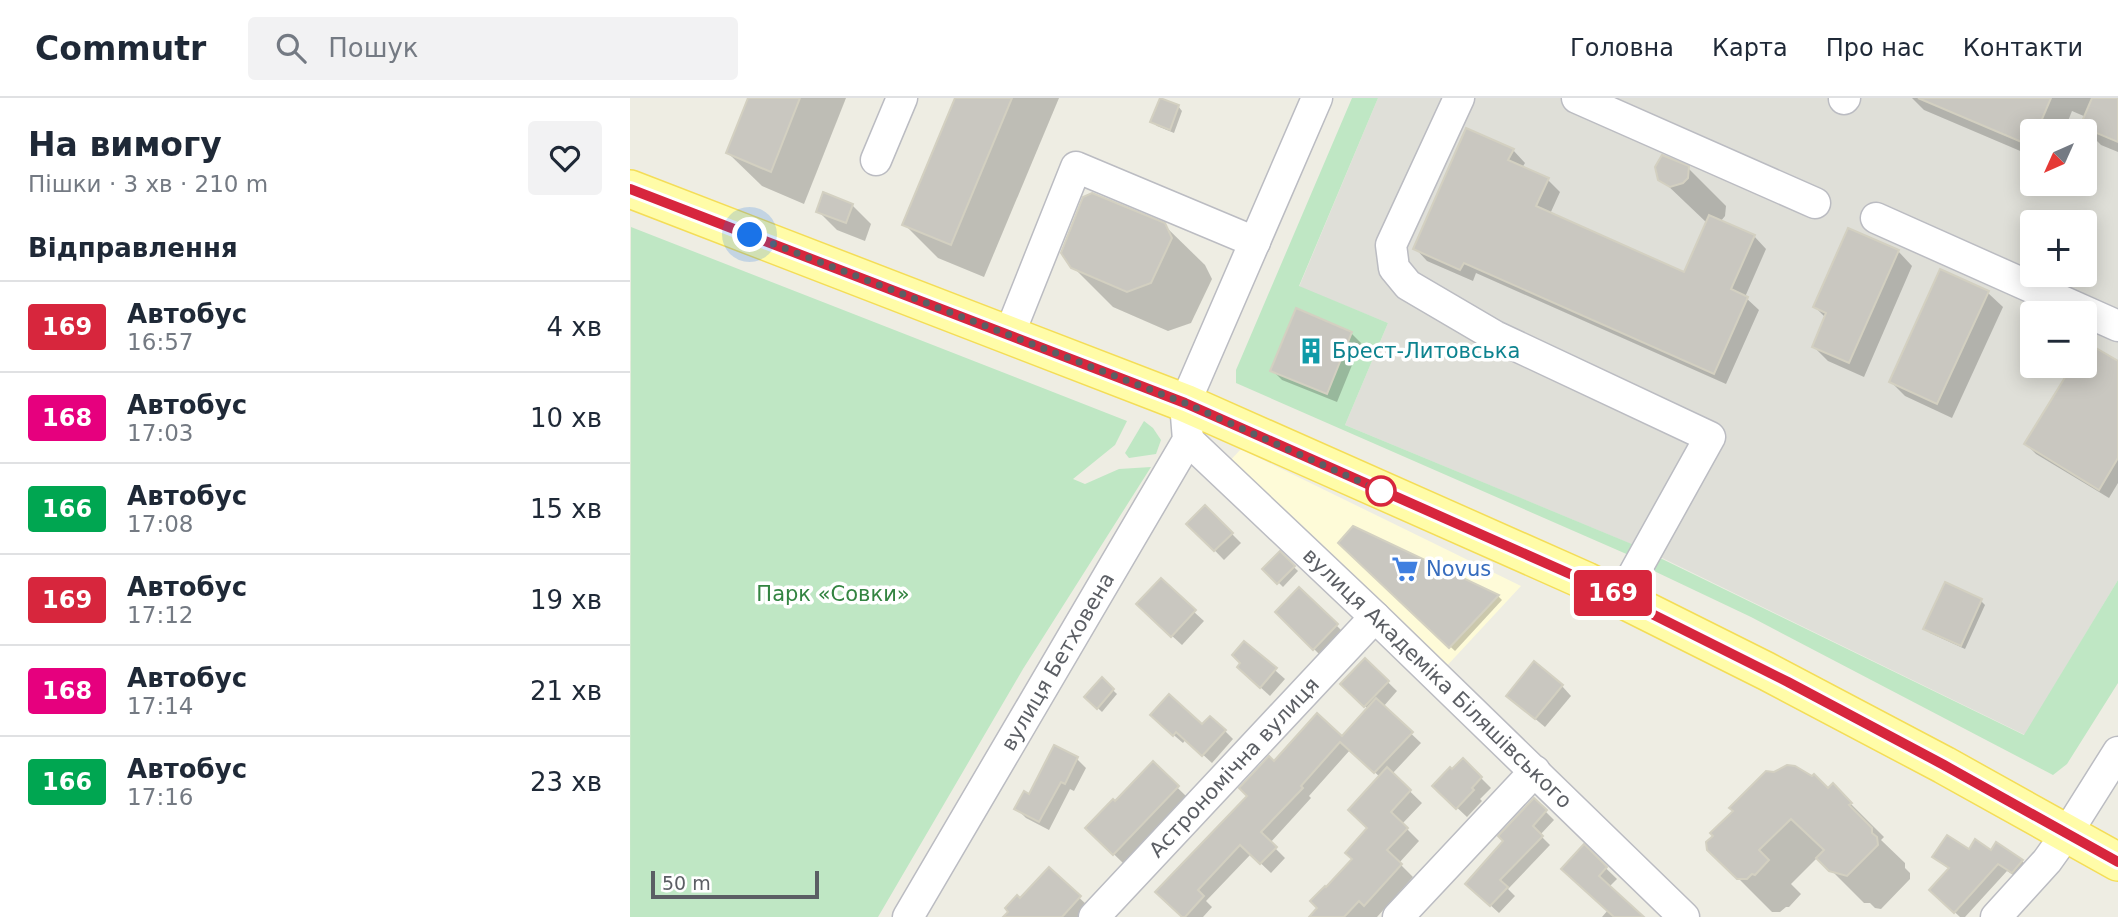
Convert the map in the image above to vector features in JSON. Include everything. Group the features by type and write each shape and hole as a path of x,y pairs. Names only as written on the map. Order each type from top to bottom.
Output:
{"main road":[{"path":"630,189 1185,403 1621,597 1766,671 2118,862"}],"street":[{"path":"876,160 902,98"},
{"path":"1188,440 1185,403 1317,98"},
{"path":"1458,98 1391,245 1394,268 1408,285 1495,336 1710,437 1621,597"},
{"path":"1577,98 1815,203"},
{"path":"1009,335 1076,167 1255,242"},
{"path":"1876,218 2118,326"},
{"name":"вулиця Академіка Біляшівського","path":"1188,440 1684,917"},
{"name":"вулиця Бетховена","path":"908,917 1188,440"},
{"name":"Астрономічна вулиця","path":"1094,917 1375,617"},
{"path":"1996,917 2039,872 2118,752"},
{"path":"1398,917 1535,771"}],"shaded area":[{"path":"1378,98 2118,98 2118,580 2025,735 1648,551 1345,425 1388,323 1299,287"},
{"path":"1241,449 1521,586 1443,670 1226,465"}],"green space":[{"path":"1352,98 1378,98 1299,286 1388,323 1345,425 1639,547 1631,556 1236,383 1236,370"},
{"name":"Парк «Совки»","path":"631,227 1127,421 1115,445 1073,479 1085,484 1119,469 1151,467 1023,669 878,917 630,917"},
{"path":"1144,421 1161,440 1156,454 1129,458 1125,453"},
{"path":"1658,557 2024,735 2118,580 2118,683 2067,764 2053,775 1751,617 1654,571"}],"building":[{"path":"748,98 800,98 771,172 726,153"},
{"path":"955,98 1012,98 951,245 902,225"},
{"path":"1160,98 1179,105 1170,130 1150,122"},
{"path":"1918,98 2051,98 2042,119 2020,119 2020,141"},
{"path":"2092,98 2118,98 2118,142 2097,133 2097,119 2083,119"},
{"path":"1466,128 1514,149 1508,160 1549,178 1536,206 1684,272 1709,215 1755,235 1731,289 1748,297 1714,374 1464,263 1460,270 1413,249"},
{"path":"1662,155 1689,166 1688,178 1683,183 1670,187 1658,180 1655,167"},
{"path":"823,192 853,204 846,223 816,212"},
{"path":"1092,193 1165,223 1172,238 1151,283 1127,292 1071,268 1061,253 1083,197"},
{"path":"1848,228 1899,250 1849,363 1812,347 1826,313 1813,307"},
{"path":"1940,269 1989,291 1937,404 1889,382"},
{"name":"Брест-Литовська","path":"1296,308 1352,332 1327,394 1270,371"},
{"path":"2097,349 2118,361 2118,458 2099,490 2024,444 2065,378 2097,378"},
{"path":"1205,505 1233,533 1214,551 1186,524"},
{"name":"Novus","path":"1353,526 1499,595 1449,648 1338,543"},
{"path":"1280,551 1295,566 1277,584 1262,569"},
{"path":"1161,578 1196,610 1171,637 1136,604"},
{"path":"1945,582 1982,599 1961,646 1923,629"},
{"path":"1299,587 1338,624 1313,650 1275,612"},
{"path":"1244,641 1277,668 1260,688 1237,667 1240,663 1232,655"},
{"path":"1365,658 1389,681 1364,707 1340,684"},
{"path":"1534,661 1563,685 1535,719 1506,696"},
{"path":"1102,677 1114,689 1097,709 1084,697"},
{"path":"1169,694 1202,724 1210,716 1226,730 1202,756 1176,732 1173,736 1150,715"},
{"path":"1376,698 1413,732 1374,773 1340,742 1301,786 1303,788 1261,832 1277,847 1260,864 1240,845 1198,890 1204,896 1185,917 1155,892 1247,796 1239,788 1269,756 1274,761 1317,713 1342,736"},
{"path":"1054,745 1078,757 1065,784 1061,782 1039,822 1014,809 1024,791 1029,794"},
{"path":"1463,758 1482,777 1456,809 1432,786"},
{"path":"1153,761 1179,786 1113,855 1085,828"},
{"path":"1787,765 1795,766 1812,776 1814,774 1828,788 1833,783 1877,837 1878,845 1847,876 1829,871 1816,858 1824,850 1791,819 1759,850 1769,860 1755,875 1752,874 1747,879 1737,879 1707,850 1706,842 1713,836 1710,833 1733,811 1729,808 1766,771 1774,772"},
{"path":"1387,767 1411,790 1391,812 1408,828 1387,850 1402,864 1364,906 1359,901 1344,917 1309,917 1317,908 1310,901 1352,859 1345,853 1367,828 1348,810"},
{"path":"1534,798 1547,810 1533,826 1543,836 1500,880 1508,887 1490,906 1465,884 1503,841 1498,836"},
{"path":"1947,835 1969,849 1975,839 1991,850 1996,842 2023,860 2012,873 1998,864 1954,913 1929,890 1949,868 1932,857"},
{"path":"1584,844 1607,867 1599,876 1644,917 1614,917 1561,869"},
{"path":"1049,867 1081,896 1062,917 1003,917 1008,912 1005,908 1017,895 1020,898"}],"bus line":[{"name":"169","path":"630,189 1185,403 1586,581 1788,682 2118,862"}],"place":[{"name":"Брест-Литовська","path":"1311,351"},
{"name":"Novus","path":"1405,569"}],"route":[{"path":"750,235 1185,403 1390,495 1381,491"}]}
